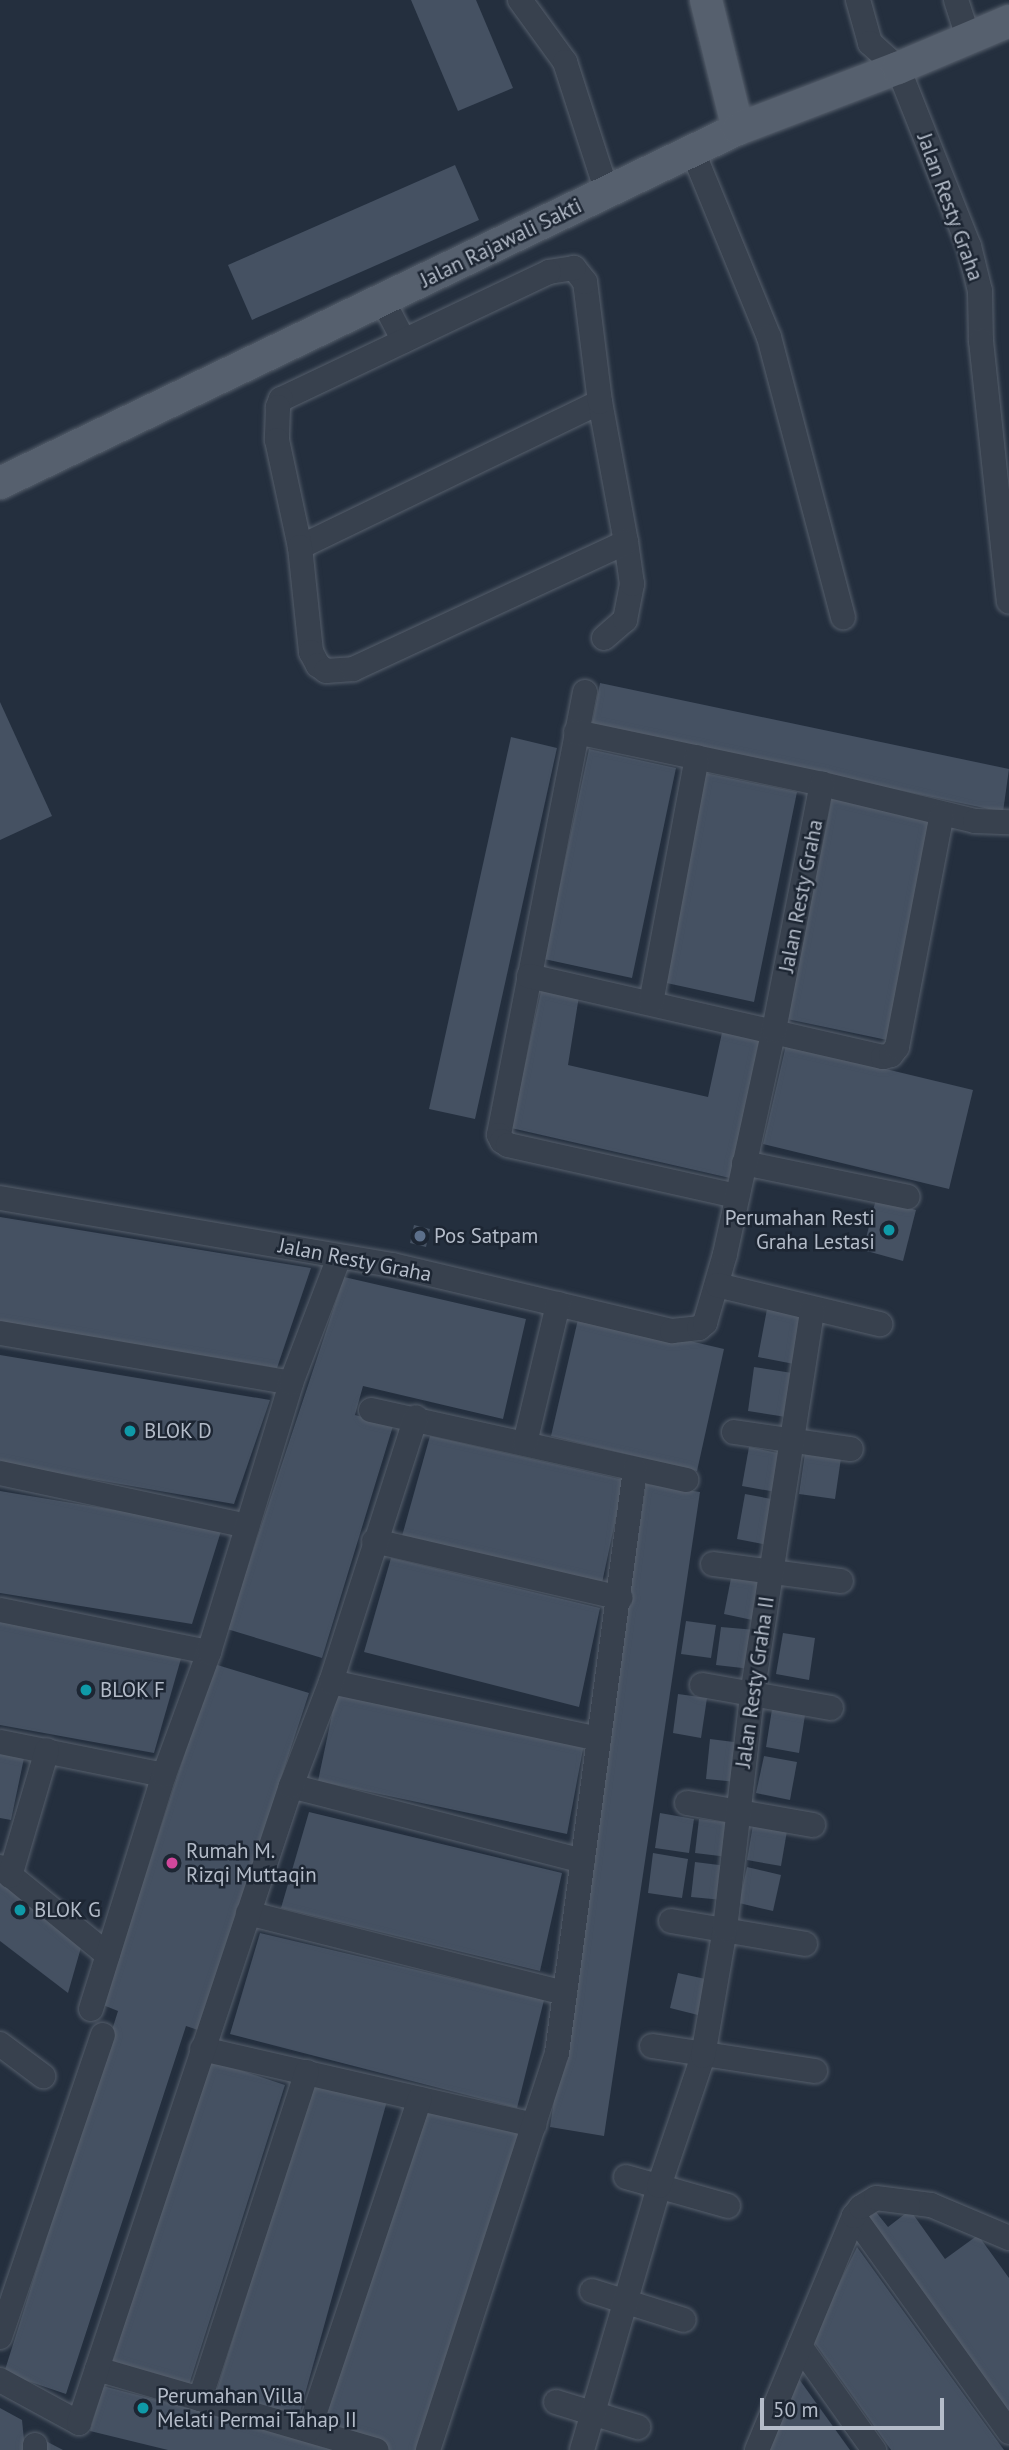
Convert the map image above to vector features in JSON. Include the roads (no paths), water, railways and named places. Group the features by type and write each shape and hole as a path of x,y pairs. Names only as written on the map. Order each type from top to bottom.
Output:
{"main road":[{"path":"706,0 738,129"},
{"name":"Jalan Rajawali Sakti","path":"0,483 738,129 898,68 968,36 1009,21"}],"street":[{"path":"520,0 565,62 607,192"},
{"path":"858,0 870,43 898,68"},
{"path":"956,0 968,36"},
{"name":"Jalan Resty Graha","path":"898,68 972,257 980,291 981,341 1002,448 1009,601"},
{"path":"693,152 769,337 843,617"},
{"path":"604,638 625,620 631,604 632,584 625,542 600,401 585,282 574,268 550,272 281,399 277,414 277,440 300,547 311,652 318,665 326,671 338,673 353,669 625,542"},
{"path":"382,299 404,341"},
{"path":"300,547 600,401"},
{"path":"585,692 499,1135 502,1141 737,1196"},
{"path":"576,732 822,784 975,821 1009,822"},
{"path":"651,1003 696,757"},
{"name":"Jalan Resty Graha","path":"0,1198 392,1265 672,1331 688,1331 705,1323 717,1285 774,1030 822,784"},
{"path":"529,976 883,1057 891,1055 897,1048 942,814"},
{"path":"744,1163 908,1197"},
{"path":"91,2009 164,1775 209,1652 291,1383 339,1257"},
{"path":"717,1285 811,1310 880,1324"},
{"path":"525,1443 558,1304"},
{"name":"Jalan Resty Graha II","path":"582,2450 659,2186 703,2056 725,1929 736,1812 752,1695 811,1310"},
{"path":"0,1334 291,1383"},
{"path":"371,1410 416,1417 686,1480"},
{"path":"0,2380 79,2423 291,1786 331,1682 374,1541 416,1417"},
{"path":"734,1432 851,1449"},
{"path":"428,2450 557,2053 620,1598 635,1469"},
{"path":"0,1473 247,1526"},
{"path":"374,1541 620,1598"},
{"path":"713,1564 841,1581"},
{"path":"0,1610 209,1652"},
{"path":"331,1682 599,1739"},
{"path":"702,1685 831,1708"},
{"path":"0,1742 164,1775"},
{"path":"47,1750 5,1872 108,1955"},
{"path":"291,1786 583,1861"},
{"path":"687,1803 813,1825"},
{"path":"248,1913 565,1993"},
{"path":"671,1921 805,1944"},
{"path":"0,2337 103,2035"},
{"path":"0,2044 43,2076"},
{"path":"652,2046 703,2056 815,2071"},
{"path":"202,2049 534,2125"},
{"path":"200,2399 307,2073"},
{"path":"309,2430 420,2099"},
{"path":"626,2176 728,2206"},
{"path":"757,2450 854,2216 876,2198 906,2200 931,2205 1009,2238"},
{"path":"854,2216 1009,2432"},
{"path":"592,2291 684,2320"},
{"path":"800,2346 874,2450"},
{"path":"97,2369 376,2450"},
{"path":"556,2402 638,2427"}],"place":[{"name":"Perumahan Resti Graha Lestasi","path":"889,1230"},
{"name":"Pos Satpam","path":"420,1236"},
{"name":"BLOK D","path":"130,1431"},
{"name":"BLOK F","path":"86,1690"},
{"name":"Rumah M. Rizqi Muttaqin","path":"172,1863"},
{"name":"BLOK G","path":"20,1910"},
{"name":"Perumahan Villa Melati Permai Tahap II","path":"143,2408"}]}
